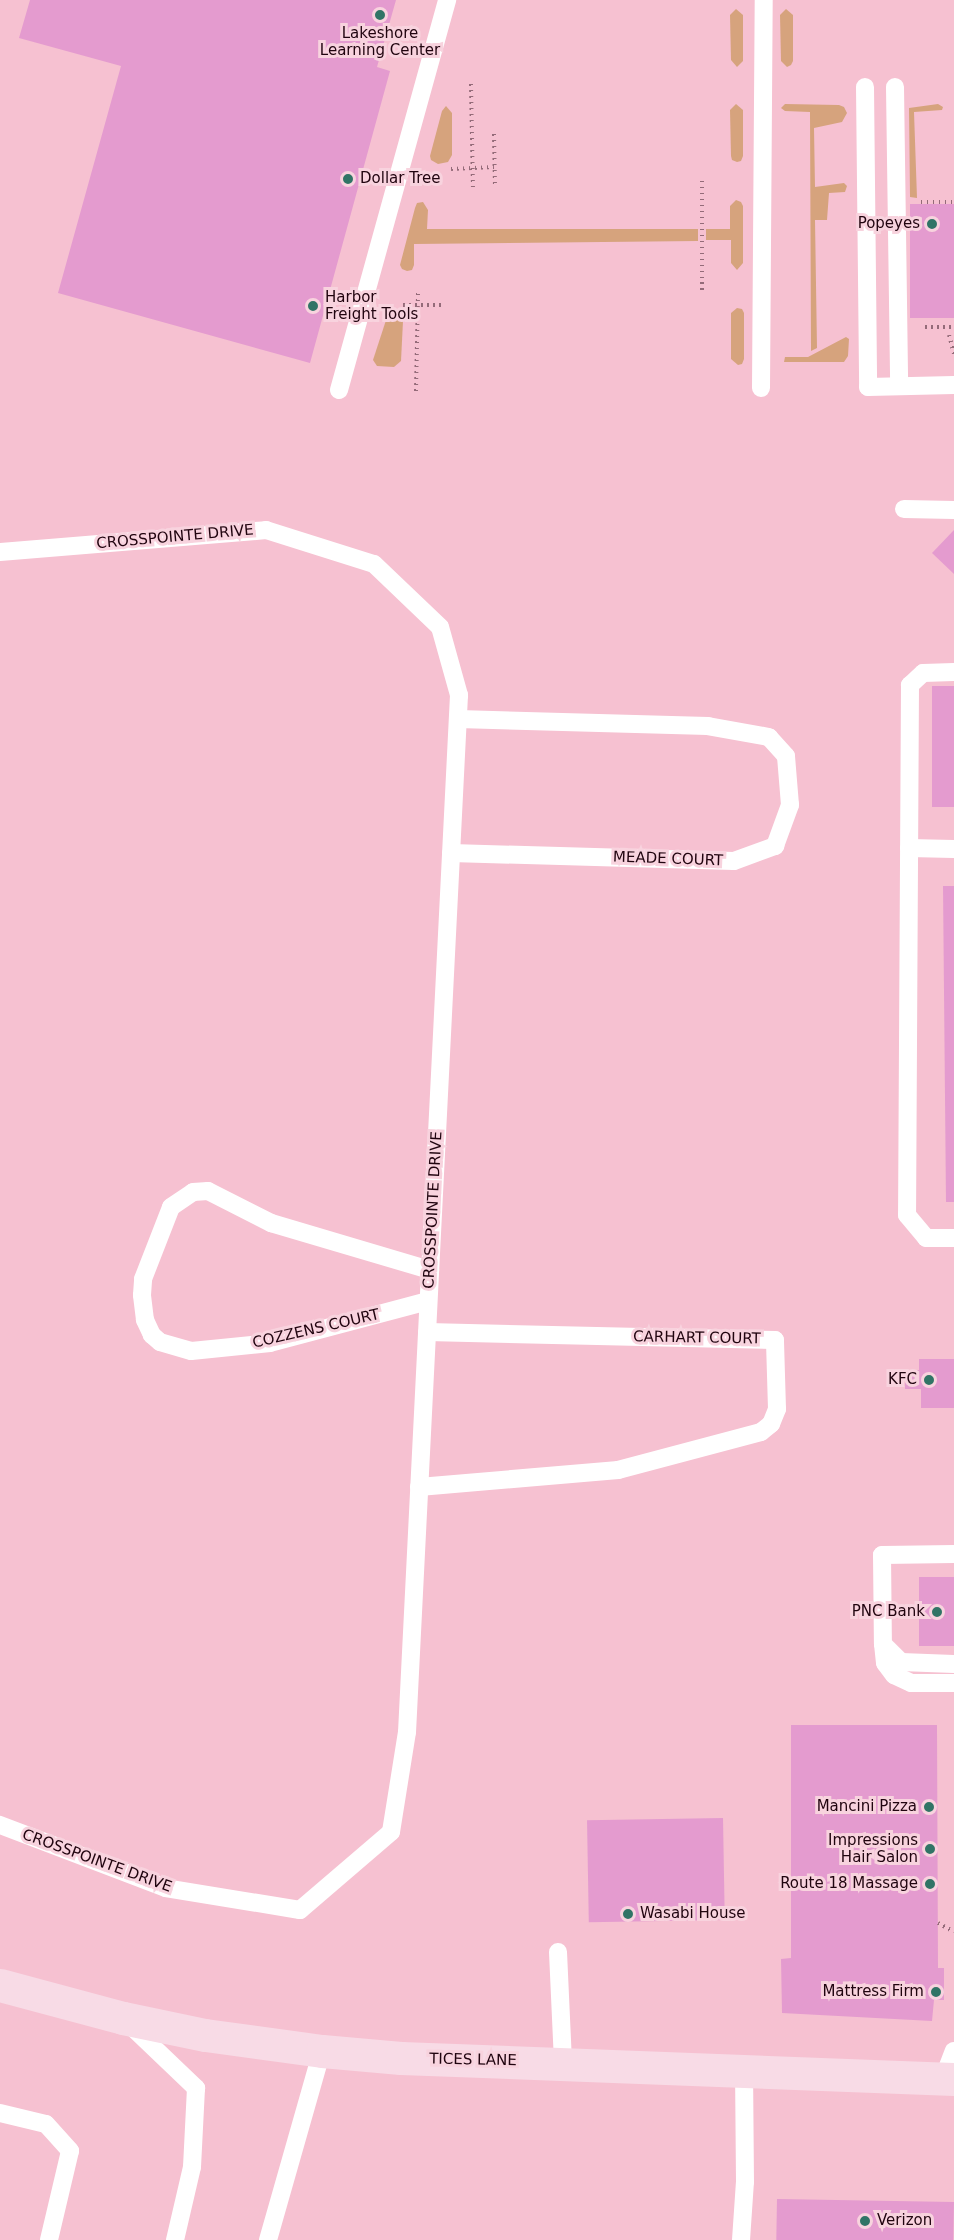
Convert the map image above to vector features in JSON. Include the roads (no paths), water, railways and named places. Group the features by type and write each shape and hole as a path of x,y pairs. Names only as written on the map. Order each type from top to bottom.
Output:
{"street":[{"name":"TICES LANE","path":"0,1985 123,2018 205,2035 322,2051 401,2058 563,2062 744,2073 950,2070"}],"lane":[{"path":"339,390 447,0"},
{"path":"762,388 764,0"},
{"path":"865,87 868,387 954,385"},
{"path":"896,87 899,386"},
{"path":"904,509 954,510"},
{"name":"CROSSPOINTE DRIVE","path":"0,552 266,530 374,564 440,627 459,695 407,1732 391,1832 300,1910 166,1888 0,1825"},
{"path":"954,672 923,673 910,685 907,1215 926,1238 954,1238"},
{"name":"MEADE COURT","path":"451,853 734,861 775,846 790,805 786,756 769,737 708,726 458,719"},
{"path":"909,848 954,849"},
{"name":"COZZENS COURT","path":"428,1301 270,1343 191,1351 160,1341 152,1335 145,1320 142,1295 143,1280 171,1207 193,1192 208,1191 271,1223 430,1270"},
{"name":"CARHART COURT","path":"419,1487 618,1470 762,1432 771,1424 777,1409 775,1340 427,1332"},
{"path":"954,1554 882,1555 885,1663 894,1675 911,1683 954,1683"},
{"path":"883,1644 901,1662 954,1664"},
{"path":"558,1952 563,2062"},
{"path":"123,2018 196,2088 192,2167 175,2240"},
{"path":"268,2240 322,2051"},
{"path":"741,2240 745,2182 744,2073"},
{"path":"0,2112 46,2124 70,2151 49,2240"}],"place":[{"name":"Lakeshore Learning Center","path":"380,15"},
{"name":"Dollar Tree","path":"348,179"},
{"name":"Popeyes","path":"932,224"},
{"name":"Harbor Freight Tools","path":"313,306"},
{"name":"KFC","path":"929,1380"},
{"name":"PNC Bank","path":"937,1612"},
{"name":"Mancini Pizza","path":"929,1807"},
{"name":"Impressions Hair Salon","path":"930,1849"},
{"name":"Route 18 Massage","path":"930,1884"},
{"name":"Wasabi House","path":"628,1914"},
{"name":"Mattress Firm","path":"936,1992"},
{"name":"Verizon","path":"865,2221"}]}
